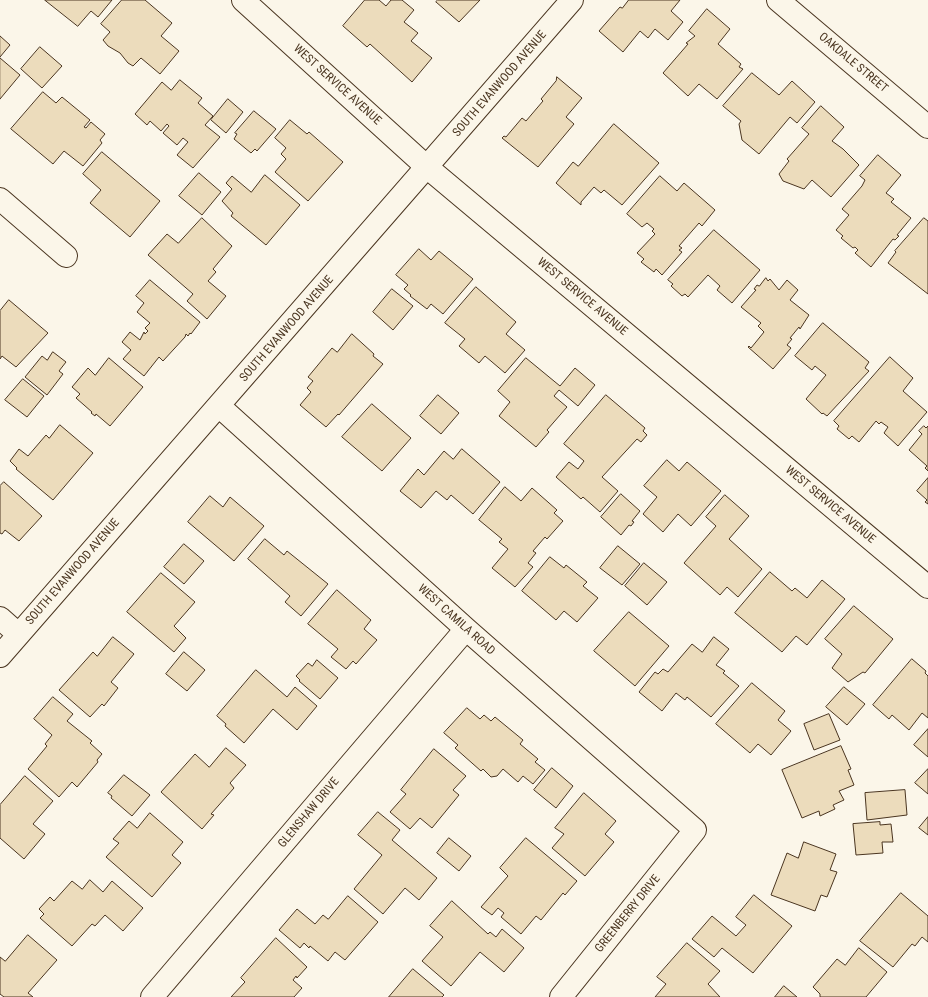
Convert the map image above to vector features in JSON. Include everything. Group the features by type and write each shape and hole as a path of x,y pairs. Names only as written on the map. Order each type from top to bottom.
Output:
{"street":[{"name":"WEST SERVICE AVENUE","path":"243,0 428,168 928,587"},
{"name":"SOUTH EVANWOOD AVENUE","path":"0,656 428,168 572,0"},
{"name":"OAKDALE STREET","path":"778,0 928,127"},
{"path":"0,199 66,256"},
{"name":"WEST CAMILA ROAD","path":"219,406 466,629 695,830"},
{"path":"0,618 18,634"},
{"name":"GLENSHAW DRIVE","path":"152,997 466,629"},
{"name":"GREENBERRY DRIVE","path":"561,997 695,830"}],"building":[{"path":"45,0 112,0 98,17 91,11 78,26"},
{"path":"122,0 145,0 172,23 161,36 179,51 160,74 141,58 133,66 128,63 120,53 108,46 103,40 110,32 101,24"},
{"path":"365,0 379,0 386,6 391,0 402,0 414,10 404,22 418,33 411,41 432,58 412,82 370,44 367,47 343,26"},
{"path":"438,0 480,0 459,22 436,2"},
{"path":"629,0 680,0 671,11 683,22 668,40 655,29 648,38 640,31 623,52 599,31 620,7 622,8"},
{"path":"707,9 730,29 718,44 741,64 739,67 743,69 717,99 699,84 688,96 663,73 688,44 686,43 695,36 689,31"},
{"path":"0,36 10,45 0,57"},
{"path":"40,47 62,66 42,88 21,69"},
{"path":"0,58 20,75 0,99"},
{"path":"752,73 779,95 792,81 815,102 797,123 790,117 759,154 742,140 739,124 741,121 723,106"},
{"path":"557,77 582,98 566,117 574,124 538,167 502,138 504,136 506,137 522,118 526,121 543,101 541,99 556,81"},
{"path":"180,80 202,98 198,103 213,116 205,125 220,137 193,168 177,155 188,142 183,138 177,145 163,133 169,126 167,124 161,131 150,121 147,125 135,114 162,82 171,90"},
{"path":"43,92 56,103 62,97 90,120 84,127 86,128 91,122 105,134 100,140 102,143 83,166 64,151 53,164 11,129"},
{"path":"228,99 243,112 226,133 211,120"},
{"path":"821,106 844,127 832,141 843,149 859,165 831,197 812,180 804,189 783,181 779,174 789,161 787,159 809,134 802,128"},
{"path":"254,111 276,129 257,151 255,149 251,153 234,139 237,134 235,133"},
{"path":"290,120 307,134 309,132 343,162 308,201 275,172 286,159 281,154 286,148 275,138"},
{"path":"614,124 659,163 622,205 604,190 601,193 594,187 581,202 581,205 556,183 573,162 578,166"},
{"path":"102,152 160,201 130,237 90,203 101,190 83,174"},
{"path":"878,155 901,175 886,193 894,199 891,202 911,218 897,235 899,236 895,240 893,239 871,267 855,253 858,250 855,247 853,248 841,238 843,236 836,230 849,215 842,209 862,186 865,180 860,176"},
{"path":"199,173 221,192 202,215 179,196"},
{"path":"265,175 300,205 266,245 231,216 233,213 222,201 232,189 226,183 232,176 251,192"},
{"path":"660,176 677,191 684,183 715,210 702,226 699,223 679,246 682,248 679,250 682,252 662,275 656,269 654,272 641,262 644,259 637,253 655,234 652,231 654,229 647,223 642,227 627,214"},
{"path":"202,218 232,246 213,269 216,272 208,281 226,296 207,319 187,301 193,294 148,255 167,234 178,243"},
{"path":"924,218 928,221 928,294 888,263 896,252 895,251"},
{"path":"714,230 760,270 732,303 717,290 720,286 708,275 688,297 685,294 682,296 671,286 673,284 668,280"},
{"path":"419,249 431,260 439,251 473,279 443,314 431,304 427,309 410,296 411,295 404,289 408,285 396,275"},
{"path":"766,278 768,281 770,279 779,290 787,280 798,290 790,300 809,315 800,329 799,327 790,338 792,339 787,345 791,348 773,369 748,347 749,346 751,348 764,332 758,326 761,323 741,307 756,290 754,289 757,285 759,286"},
{"path":"150,280 200,322 191,334 190,333 188,336 186,334 163,361 159,357 144,376 123,359 131,350 122,342 130,332 140,340 144,332 145,334 148,331 145,328 150,323 137,312 144,303 136,296"},
{"path":"476,287 516,322 506,334 525,350 505,373 485,356 479,363 459,346 465,339 445,323"},
{"path":"392,289 413,306 393,330 373,312"},
{"path":"9,300 48,333 16,367 2,356 0,359 0,311"},
{"path":"823,323 869,362 865,368 869,371 827,416 823,413 822,414 806,399 826,375 815,366 812,370 795,356"},
{"path":"352,334 374,354 373,356 383,364 339,415 338,414 326,427 300,405 311,392 307,388 313,381 308,377 332,348 337,352"},
{"path":"53,352 66,362 59,371 63,374 47,395 25,377 42,356 47,360"},
{"path":"890,357 913,378 903,391 927,412 898,446 884,433 888,427 881,422 879,424 876,421 859,442 852,436 849,439 837,429 839,426 834,421"},
{"path":"109,358 143,387 110,426 96,414 95,416 91,413 92,412 76,398 80,394 72,387 88,368 95,375"},
{"path":"526,358 560,386 575,368 595,385 578,406 559,390 554,396 567,407 547,430 549,432 536,447 499,416 510,402 498,391"},
{"path":"23,379 44,396 27,417 5,400"},
{"path":"438,395 459,413 441,434 420,416"},
{"path":"606,395 645,428 643,431 647,435 641,442 637,439 602,477 618,491 600,512 583,497 581,499 556,477 569,462 578,469 584,461 564,444"},
{"path":"372,404 411,438 382,471 342,437"},
{"path":"60,425 93,453 53,500 16,469 17,468 10,461 19,449 28,456 46,435 49,438"},
{"path":"924,426 926,428 928,426 928,471 925,468 927,466 909,450 922,434 919,431"},
{"path":"462,449 500,482 473,514 451,495 447,500 436,491 421,508 400,491 418,469 424,475 444,451 453,459"},
{"path":"667,460 679,471 687,462 721,491 691,526 678,514 663,532 643,514 657,497 644,486"},
{"path":"928,478 928,504 925,502 927,500 917,491"},
{"path":"4,482 42,516 19,541 5,530 2,534 0,533 0,486"},
{"path":"505,487 521,501 532,488 557,510 554,513 563,521 547,539 545,537 533,551 536,553 528,563 533,567 515,587 492,568 508,549 499,542 502,539 479,520"},
{"path":"621,494 640,511 632,521 634,522 631,526 629,525 621,535 601,517"},
{"path":"725,495 749,516 729,539 762,569 738,597 727,587 720,595 684,563 716,526 706,517"},
{"path":"210,496 223,507 230,497 264,526 234,561 188,522"},
{"path":"265,539 284,555 287,551 328,584 301,616 285,602 290,596 248,559"},
{"path":"184,544 204,561 184,584 164,567"},
{"path":"618,546 640,564 622,585 600,568"},
{"path":"550,557 564,568 566,565 587,582 583,586 598,598 577,622 564,611 556,620 522,591"},
{"path":"644,563 667,582 647,605 625,586"},
{"path":"770,572 792,591 795,588 807,598 822,580 845,599 807,645 796,636 782,652 735,613"},
{"path":"161,573 195,602 174,626 186,638 174,652 127,612"},
{"path":"337,590 371,620 364,629 377,640 356,664 353,661 346,669 331,657 338,649 308,624"},
{"path":"854,606 893,639 865,673 863,672 848,682 832,668 842,654 825,639"},
{"path":"629,612 669,646 635,686 594,651"},
{"path":"113,637 134,654 111,682 118,688 104,706 102,704 90,717 59,690 93,652 97,656"},
{"path":"714,637 729,649 716,665 725,671 723,673 739,686 711,717 687,697 685,700 676,693 662,711 639,692 655,672 658,674 663,669 668,672 692,644 702,652"},
{"path":"184,652 205,670 187,691 166,674"},
{"path":"912,659 926,671 925,673 928,676 928,718 922,713 909,730 892,715 889,719 873,705"},
{"path":"317,660 338,678 320,699 299,681 300,680 296,676 308,663 312,666"},
{"path":"256,670 287,697 295,687 317,706 297,730 273,709 244,743 225,726 226,724 217,716"},
{"path":"752,683 785,711 778,720 791,731 771,755 758,744 750,753 716,724"},
{"path":"844,687 865,704 847,725 826,707"},
{"path":"53,697 73,714 67,721 92,741 90,743 102,754 97,760 98,762 77,787 72,782 59,797 28,769 47,746 45,744 52,735 34,719"},
{"path":"467,708 480,719 484,715 491,721 495,717 523,740 520,744 538,759 535,762 545,770 533,784 523,776 518,782 503,769 497,776 491,777 483,769 481,771 455,748 458,745 444,733"},
{"path":"829,714 840,740 814,750 804,724"},
{"path":"928,729 928,757 914,745"},
{"path":"841,746 851,769 848,770 854,785 839,791 844,800 833,805 835,809 820,816 819,811 802,818 782,770"},
{"path":"226,748 246,765 230,783 234,788 211,814 214,815 202,829 161,792 195,754 209,767"},
{"path":"434,749 466,776 453,790 459,795 432,828 420,818 410,829 390,812 406,794 401,790"},
{"path":"552,768 573,786 556,808 534,790"},
{"path":"928,769 928,794 915,783"},
{"path":"124,775 150,795 132,816 111,798 112,796 108,793"},
{"path":"25,776 53,801 33,824 45,834 24,859 0,838 0,805"},
{"path":"905,790 907,815 867,820 865,793"},
{"path":"584,793 616,821 605,834 614,842 585,876 552,848 564,834 555,828"},
{"path":"378,812 400,830 392,840 437,878 419,900 405,888 383,914 354,889 382,855 358,835"},
{"path":"150,813 183,842 172,855 181,863 152,897 106,857 119,843 113,839 129,821 137,828"},
{"path":"928,817 928,835 919,828"},
{"path":"880,822 880,825 891,824 893,842 882,842 883,853 856,855 853,824"},
{"path":"449,838 471,856 459,871 437,853"},
{"path":"526,838 577,881 565,895 563,893 541,920 536,916 521,934 501,917 504,913 498,908 492,915 481,907 508,876 500,868"},
{"path":"804,842 836,854 830,870 837,872 827,897 821,895 815,911 771,895 787,853 798,858"},
{"path":"90,880 103,892 112,881 143,908 123,931 105,915 95,926 92,924 72,946 40,918 44,914 39,909 50,897 54,901 72,881 82,889"},
{"path":"901,893 928,916 928,942 922,937 915,946 912,944 893,967 860,941"},
{"path":"754,895 792,926 753,973 722,948 714,957 692,939 712,916 736,936 746,925 736,917"},
{"path":"348,896 378,922 345,960 335,952 328,961 304,943 300,948 279,930 297,909 315,924 323,915 328,919"},
{"path":"452,901 488,934 490,932 496,937 502,929 524,948 504,972 480,952 451,986 422,961 443,937 430,926"},
{"path":"28,935 57,960 28,993 33,997 4,997 0,994 0,957 5,961"},
{"path":"276,938 307,967 297,978 296,976 293,980 302,988 294,997 231,997 245,982 241,978"},
{"path":"687,943 720,971 708,984 720,997 655,997 666,984 657,977"},
{"path":"859,948 887,972 866,997 820,997 820,994 813,987 837,959 845,965"},
{"path":"413,969 444,995 442,997 389,997"},
{"path":"784,986 797,997 775,997"}]}
